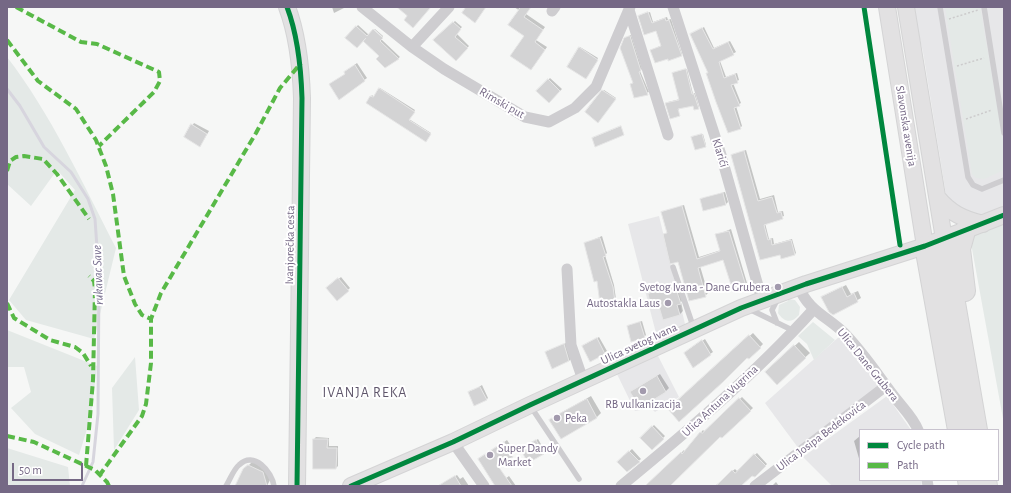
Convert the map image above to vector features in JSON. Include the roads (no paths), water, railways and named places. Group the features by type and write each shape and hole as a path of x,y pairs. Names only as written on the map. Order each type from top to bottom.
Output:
{"highway":[{"path":"960,336 966,305 960,249 974,228"},
{"path":"944,239 960,336 978,429"},
{"path":"925,246 958,429"}],"main road":[{"name":"Ivanjorečka cesta","path":"287,7 298,49 302,98 297,486"},
{"name":"Slavonska avenija","path":"887,7 925,246"},
{"name":"Slavonska avenija","path":"906,7 944,239"},
{"path":"937,197 953,213 974,228"},
{"name":"Ulica svetog Ivana","path":"351,486 377,481 530,405 743,307 925,246 1004,215"}],"street":[{"name":"Rimski put","path":"362,7 412,48 444,69 526,117 549,122 575,108 596,86 629,8"},
{"path":"412,48 449,7"},
{"name":"Klarići","path":"673,7 721,155 762,300"},
{"name":"Rimski put","path":"629,8 668,135"},
{"path":"566,268 571,345 583,380"},
{"name":"Ulica Dane Grubera","path":"799,287 804,298 814,310 831,322 852,341 917,429"},
{"name":"Ulica Antuna Vugrina","path":"621,486 687,432 794,331 814,310"},
{"name":"Ulica Josipa Bedekovića","path":"755,486 886,386"},
{"path":"453,442 484,486"}],"lane":[{"path":"940,7 970,183 982,189 1004,180"},
{"path":"984,8 1004,133"},
{"path":"673,267 694,329"},
{"path":"778,323 772,315 772,310 782,293"},
{"path":"743,307 794,331"},
{"path":"530,405 579,479"},
{"path":"226,486 239,465 252,461 267,469 273,480 274,486"}],"waterway":[{"name":"rukavac Save","path":"7,89 20,106 44,147 71,172 88,199 95,219 99,277 98,414 93,462 82,486"}],"place":[{"name":"Svetog Ivana - Dane Grubera","path":"778,287"},
{"name":"Autostakla Laus","path":"668,303"},
{"name":"RB vulkanizacija","path":"643,391"},
{"name":"Peka","path":"557,418"},
{"name":"Super Dandy Market","path":"490,455"}],"district":[{"name":"IVANJA REKA","path":"365,393"}]}
